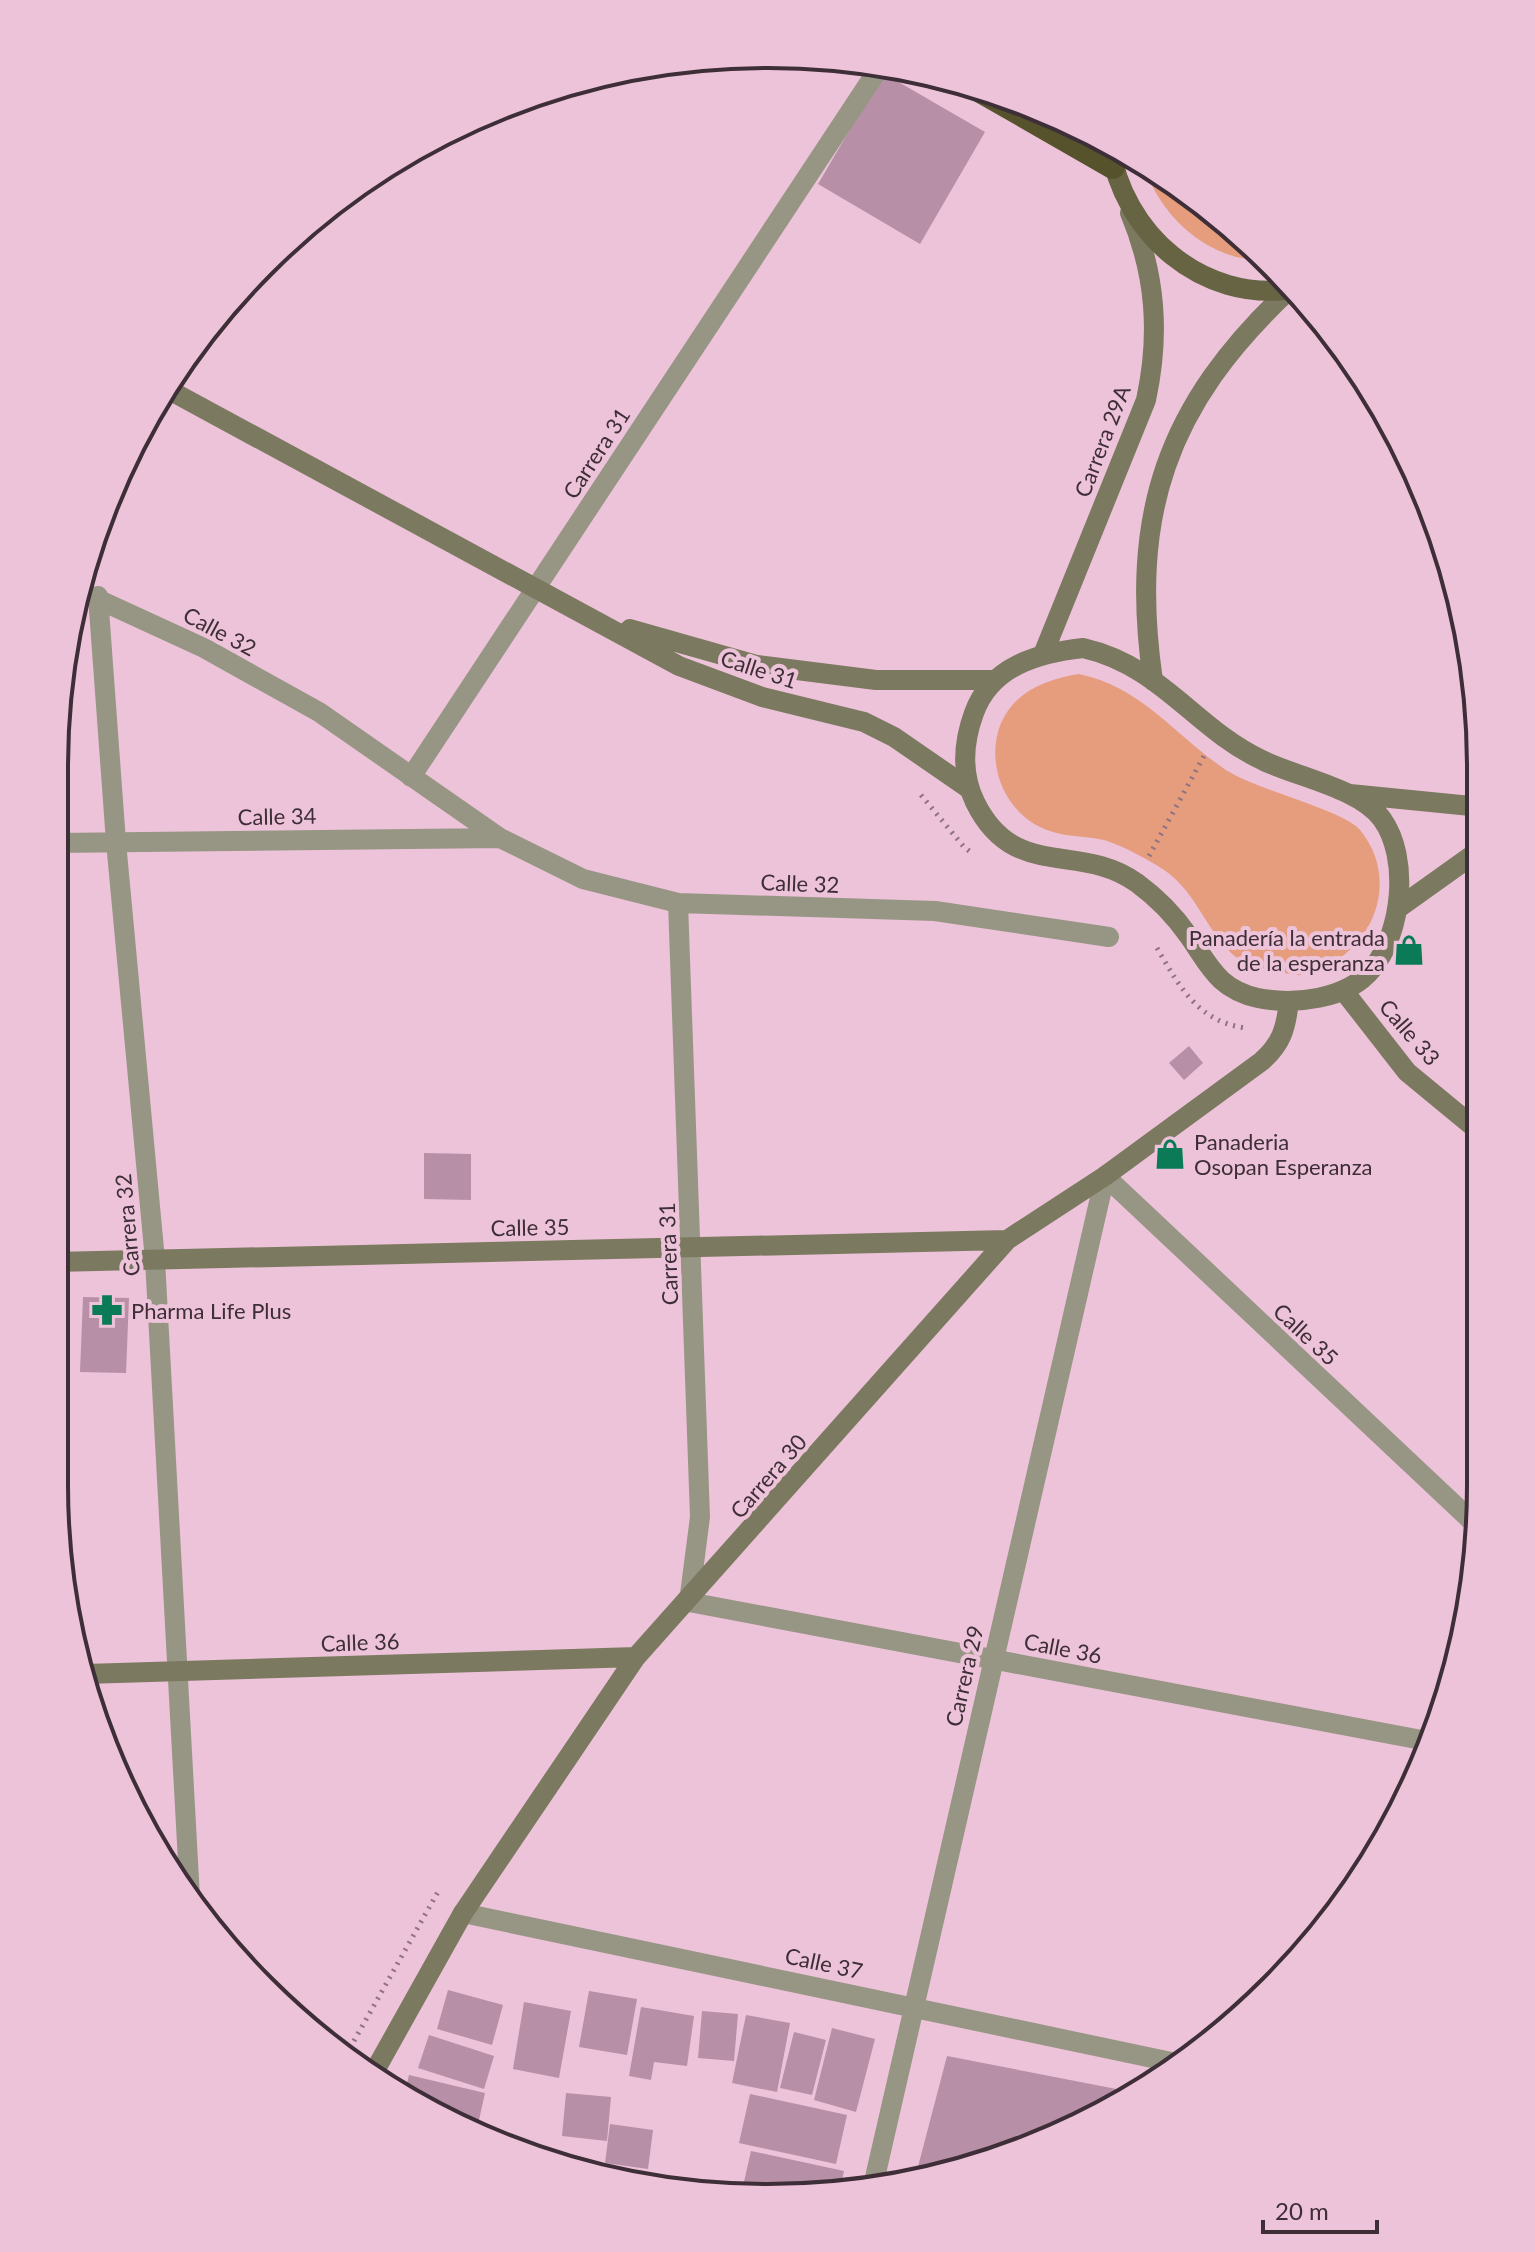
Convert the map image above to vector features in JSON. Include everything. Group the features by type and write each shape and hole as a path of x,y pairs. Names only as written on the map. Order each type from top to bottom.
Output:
{"main road":[{"path":"1112,159 1122,195 1144,229 1173,258 1197,271 1248,289 1278,290"},
{"name":"Carrera 29A","path":"1044,652 1146,400 1154,364 1154,293 1142,242 1122,195"},
{"path":"1153,681 1144,619 1145,558 1156,496 1177,438 1206,383 1244,333 1284,296"},
{"name":"Calle 31","path":"177,394 679,666 762,697 864,722 894,737 968,788"},
{"name":"Calle 31","path":"536,589 641,634 757,665 876,680 996,680"},
{"path":"1083,648 1115,655 1259,759 1347,794 1380,816 1397,852 1400,880 1397,909 1371,970 1343,990 1289,1001 1256,998 1229,987 1209,970 1170,911 1135,881 1110,870 1046,857 1008,845 984,820 968,788 964,759 967,732 977,705 996,680 1022,661 1044,652 1083,648"},
{"path":"1347,794 1467,806"},
{"path":"1397,909 1467,859"},
{"name":"Calle 33","path":"1343,990 1407,1072 1467,1121"},
{"name":"Carrera 30","path":"378,2065 463,1913 636,1657 689,1602 1007,1240 1105,1176 1277,1048 1286,1031 1289,1001"},
{"name":"Calle 35","path":"68,1262 1007,1240"},
{"name":"Calle 36","path":"94,1674 636,1657"}],"street":[{"name":"Carrera 31","path":"411,777 874,76"},
{"name":"Calle 32","path":"90,594 319,712 411,777"},
{"name":"Carrera 32","path":"89,597 155,1260 189,1877"},
{"path":"411,777 500,838"},
{"name":"Calle 32","path":"500,838 583,879 678,903 935,911 1109,937"},
{"name":"Calle 34","path":"68,843 500,838"},
{"name":"Carrera 31","path":"678,903 700,1517 689,1602"},
{"name":"Calle 35","path":"1105,1176 1466,1516"},
{"name":"Carrera 29","path":"875,2175 1105,1176"},
{"name":"Calle 36","path":"689,1602 1419,1739"},
{"name":"Calle 37","path":"463,1913 1164,2060"}],"path":[{"path":"1135,881 1218,731"}],"shaded area":[{"path":"1151,183 1193,213 1247,259 1207,245 1190,233 1174,218"},
{"path":"1079,674 1101,680 1139,700 1237,776 1335,815 1360,830 1372,849 1378,869 1379,889 1376,909 1368,928 1356,944 1340,958 1302,975 1252,965 1231,953 1190,895 1158,866 1104,840 1050,831 1021,814 1003,788 997,772 996,739 1001,723 1015,703 1033,688"}],"building":[{"path":"880,77 894,79 985,132 920,244 818,184"},
{"path":"1189,1046 1203,1063 1184,1080 1169,1063"},
{"path":"424,1153 471,1154 471,1200 424,1199"},
{"path":"83,1297 129,1298 126,1373 80,1372"},
{"path":"448,1990 503,2005 492,2045 437,2029"},
{"path":"589,1991 637,1999 627,2055 579,2047"},
{"path":"524,2002 571,2011 559,2078 513,2069"},
{"path":"641,2007 694,2016 687,2066 654,2062 651,2080 629,2076"},
{"path":"702,2011 738,2014 734,2061 698,2058"},
{"path":"746,2015 790,2023 777,2092 732,2083"},
{"path":"832,2028 875,2039 856,2112 814,2100"},
{"path":"794,2032 826,2040 812,2095 780,2088"},
{"path":"429,2035 494,2056 484,2089 418,2068"},
{"path":"947,2056 1118,2089 1035,2131 992,2147 918,2168"},
{"path":"409,2075 485,2093 479,2121 458,2112 407,2083"},
{"path":"566,2093 611,2097 607,2141 562,2136"},
{"path":"750,2094 847,2115 836,2164 739,2143"},
{"path":"610,2124 653,2130 648,2169 605,2163"},
{"path":"751,2151 844,2171 842,2180 744,2183"}],"place":[{"name":"Panadería la entrada de la esperanza","path":"1409,950"},
{"name":"Panaderia Osopan Esperanza","path":"1170,1154"},
{"name":"Pharma Life Plus","path":"107,1310"}]}
